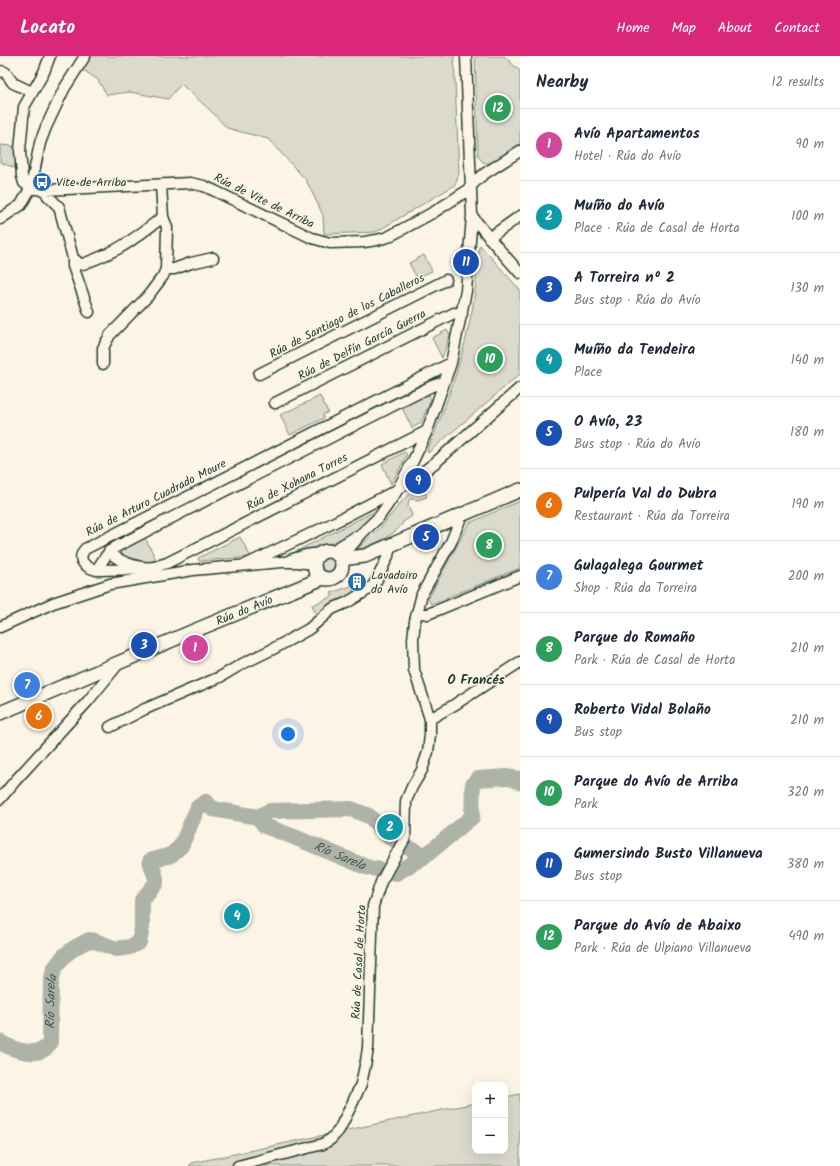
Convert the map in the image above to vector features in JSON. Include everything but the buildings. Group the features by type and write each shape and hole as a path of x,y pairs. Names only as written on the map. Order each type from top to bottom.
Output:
{"main road":[{"name":"Rúa do Avío","path":"0,713 280,595 328,563 365,556 520,490"}],"street":[{"path":"31,187 24,183 22,176 20,150 24,107 44,72 50,56"},
{"path":"0,219 21,205 31,187 40,143 46,127 64,89 85,56"},
{"path":"0,627 52,603 110,584 193,570 281,563 306,555 328,563 379,517 398,488 414,459 426,431 451,363 462,314 468,269 472,216 466,56"},
{"path":"0,71 5,72 13,83 32,92"},
{"name":"Rúa de Vite de Arriba","path":"31,187 35,190 45,190 190,183 215,190 312,238 330,243 364,242 388,237 434,212 465,192 487,172 520,151"},
{"path":"470,159 475,167 487,172"},
{"path":"103,364 103,348 110,335 148,296 163,276 166,269 167,227 163,217 161,185"},
{"path":"45,190 59,207 73,258 72,266 89,312"},
{"path":"472,216 520,273"},
{"path":"489,238 520,216"},
{"path":"73,258 80,264 83,264 108,254 137,236 163,217"},
{"path":"166,269 174,269 213,258"},
{"name":"Rúa de Santiago de los Caballeros","path":"259,374 446,280"},
{"name":"Rúa de Delfín García Guerra","path":"275,403 454,313 462,314"},
{"name":"Rúa de Arturo Cuadrado Moure","path":"444,382 432,386 172,517 109,551 96,570 88,568 83,564 81,556 85,549 451,363"},
{"path":"245,565 283,548 371,504 411,481 433,464 520,388"},
{"name":"Rúa de Xohana Torres","path":"109,551 115,558 126,563 142,567 154,567 167,563 426,431"},
{"path":"414,459 424,463 433,464"},
{"name":"Rúa de Casal de Horta","path":"238,1166 323,1144 331,1139 339,1130 361,1084 367,1054 373,906 380,882 405,838 406,801 422,770 427,756 430,735 430,719 414,670 413,639 417,612 422,594 451,542 462,515"},
{"path":"110,727 146,709 220,677 309,629 332,609 348,602 371,588 388,556 390,546"},
{"path":"281,563 277,559 277,555 283,548"},
{"path":"179,557 190,565 193,570"},
{"path":"163,575 167,563"},
{"path":"96,570 144,571 163,575"},
{"path":"417,612 428,614 520,576"},
{"path":"0,799 19,776 88,701 120,662"},
{"path":"430,719 520,662"}],"shaded area":[{"path":"92,56 454,56 459,173 455,185 376,232 324,234 323,215 306,180 268,139 227,128 211,111 181,84 168,99 130,92 107,95 98,80 82,69"},
{"path":"475,56 504,56 520,71 520,144 491,163 483,162 478,156"},
{"path":"0,145 14,146 17,169 0,162"},
{"path":"480,245 520,290 520,374 428,453 427,451 448,398 465,343 473,305"},
{"path":"424,255 432,271 417,278 409,263"},
{"path":"447,330 450,335 442,358 432,338"},
{"path":"424,395 429,395 431,399 421,423 412,428 401,406"},
{"path":"320,396 328,412 323,415 324,418 290,435 280,415"},
{"path":"405,452 407,455 391,484 382,464"},
{"path":"421,484 427,497 418,500 409,500 408,506 412,516 403,522 396,531 390,535 357,550 381,527 403,500"},
{"path":"520,501 520,568 431,604 428,599 469,523"},
{"path":"375,511 374,516 360,529 338,542 285,557"},
{"path":"240,537 251,557 199,561 198,558"},
{"path":"145,538 157,561 150,563 123,556 120,552 122,549"},
{"path":"329,556 335,559 338,565 335,571 329,574 323,571 320,565 323,559"},
{"path":"351,586 355,593 334,603 317,617 312,605 333,596 331,593"},
{"path":"520,1094 520,1166 189,1166 192,1163 472,1104 472,1154 508,1154 508,1096"}],"waterway":[{"name":"Río Sarela","path":"506,777 520,786"},
{"name":"Río Sarela","path":"0,1042 12,1048 27,1052 41,1051 50,1042 51,983 54,969 64,956 74,948 89,940 116,949 130,947 139,942 142,928 142,900 156,883 156,878 150,861 171,855 181,846 198,807 206,802 213,809 258,817 269,811 351,809 369,816 389,837 425,856 472,817 473,784 478,779 506,777 520,779"},
{"name":"Río Sarela","path":"258,817 265,826 366,867 396,873 425,856"}],"place":[{"name":"Parque do Avío de Abaixo","path":"498,108"},
{"name":"Vite de Arriba","path":"42,182"},
{"name":"Gumersindo Busto Villanueva","path":"466,262"},
{"name":"Parque do Avío de Arriba","path":"490,359"},
{"name":"Roberto Vidal Bolaño","path":"418,481"},
{"name":"O Avío, 23","path":"426,537"},
{"name":"Parque do Romaño","path":"489,545"},
{"name":"Lavadoiro do Avío","path":"357,582"},
{"name":"A Torreira nº 2","path":"144,645"},
{"name":"Avío Apartamentos","path":"195,648"},
{"name":"Gulagalega Gourmet","path":"27,685"},
{"name":"Pulpería Val do Dubra","path":"39,716"},
{"name":"Muíño do Avío","path":"390,827"},
{"name":"Muíño da Tendeira","path":"237,916"}],"district":[{"name":"O Francés","path":"476,680"}]}
